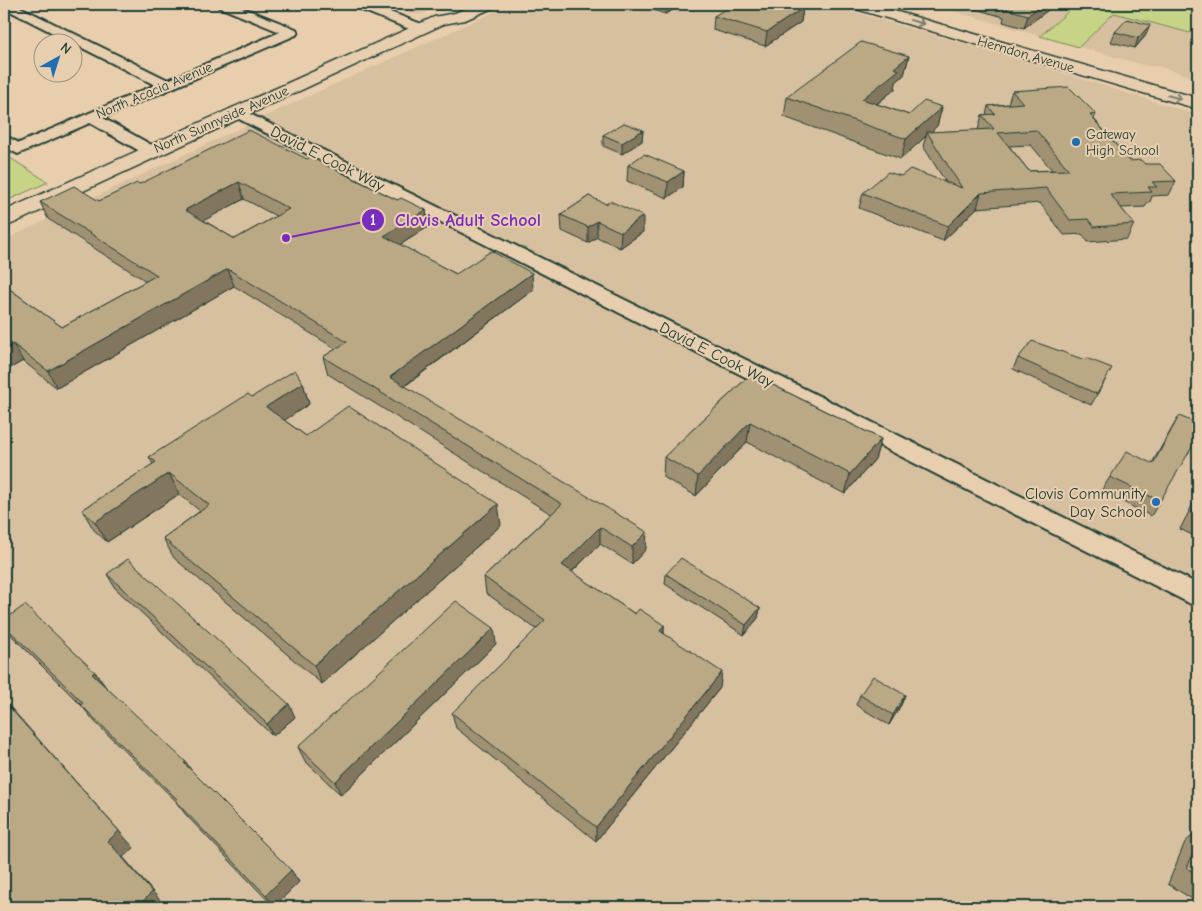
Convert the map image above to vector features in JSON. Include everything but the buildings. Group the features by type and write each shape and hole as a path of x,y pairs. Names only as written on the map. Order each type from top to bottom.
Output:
{"main road":[{"name":"North Sunnyside Avenue","path":"440,20 445,12 463,4"},
{"name":"North Sunnyside Avenue","path":"4,219 440,20 459,17 488,4"},
{"name":"Herndon Avenue","path":"854,4 1198,104"},
{"name":"Herndon Avenue","path":"900,4 1198,90"},
{"path":"985,41 1056,56 1137,79 1152,82 1161,79"}],"street":[{"path":"5,4 167,85"},
{"name":"North Acacia Avenue","path":"4,140 18,149 290,32 223,4"},
{"path":"358,4 422,29"},
{"name":"David E Cook Way","path":"236,112 1198,596"},
{"path":"90,117 151,151"}],"shaded area":[{"path":"382,4 443,4 421,14 409,14"},
{"path":"512,4 826,4 1031,63 1198,115 1198,907 4,907 4,240 289,105"},
{"path":"929,4 1077,4 1040,36"},
{"path":"1114,13 1190,33 1198,24 1198,80 1157,66 1147,66 1079,47"}],"green space":[{"path":"1077,4 1198,4 1198,24 1190,33 1114,13 1079,47 1040,36"},
{"path":"4,156 7,156 48,182 4,202"}],"place":[{"name":"Gateway High School","path":"1076,142"},
{"name":"Clovis Adult School","path":"286,238"},
{"name":"Clovis Community Day School","path":"1156,502"}]}
